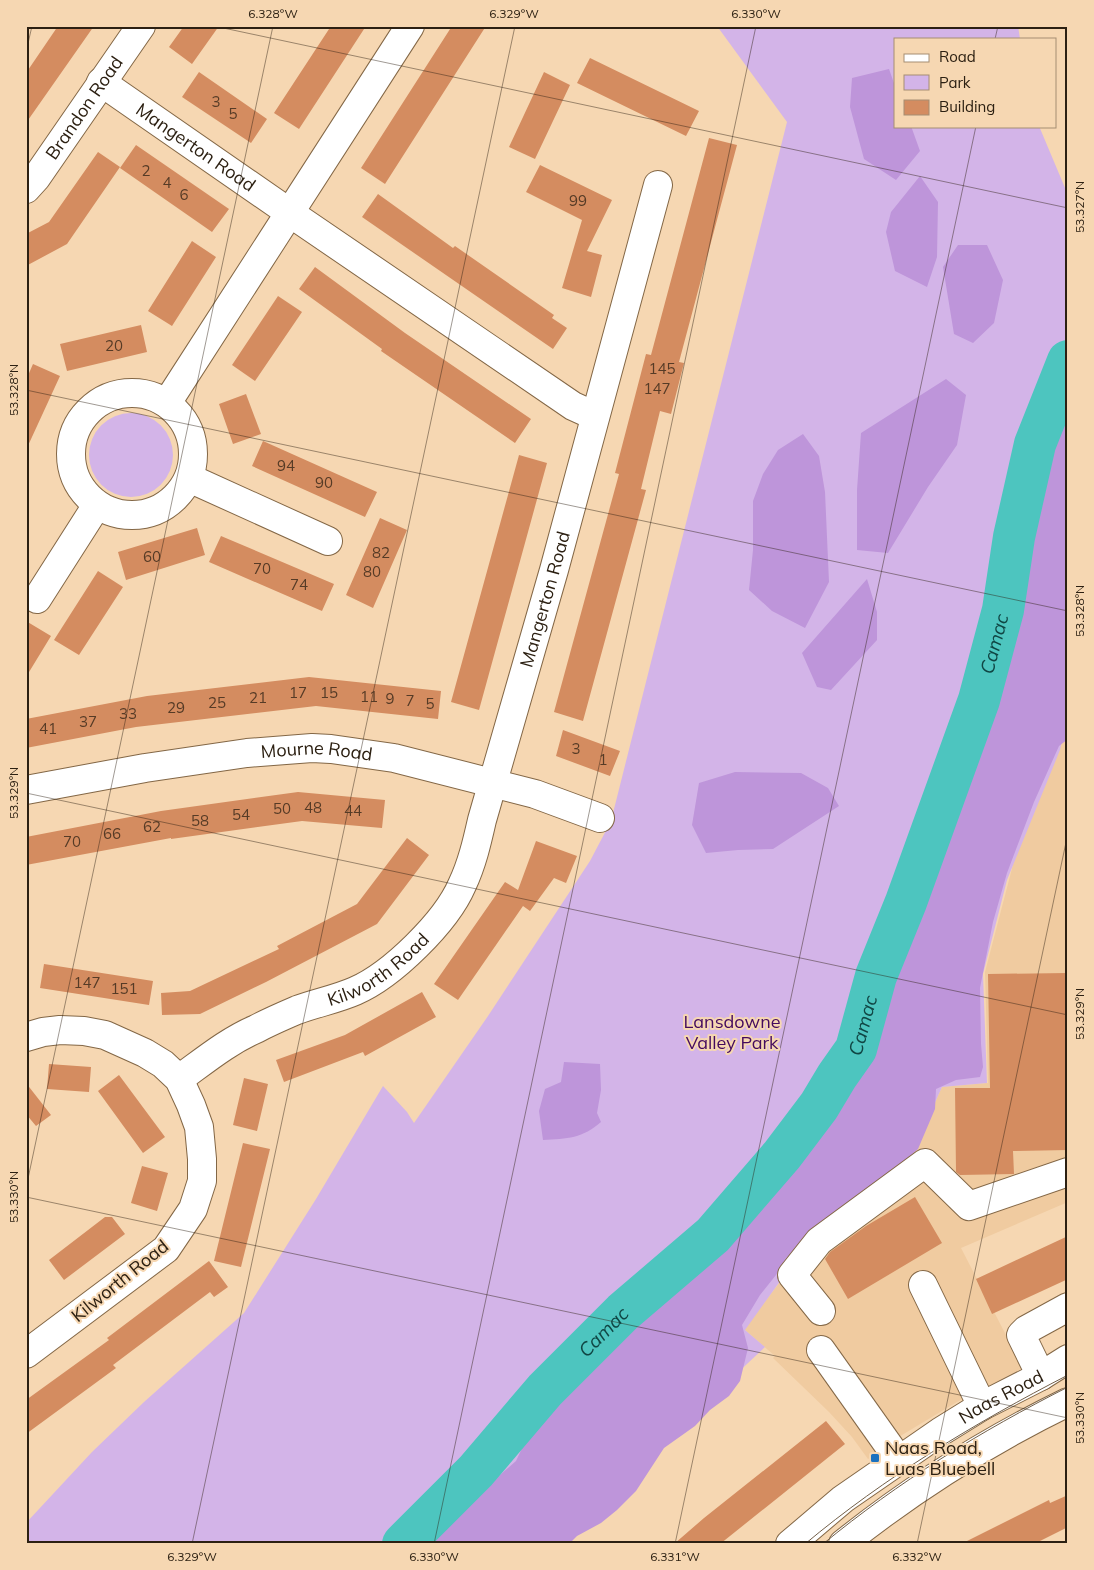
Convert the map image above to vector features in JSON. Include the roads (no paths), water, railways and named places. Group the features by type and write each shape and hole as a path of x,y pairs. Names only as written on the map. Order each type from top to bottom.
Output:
{"street":[{"name":"Brandon Road","path":"26,189 36,178 141,26"},
{"path":"167,403 410,26"},
{"name":"Mangerton Road","path":"101,82 573,406 595,416"},
{"name":"Mangerton Road","path":"494,784 658,185"},
{"path":"124,393 140,393 154,396 167,403 182,418 191,437 194,451 193,465 189,478 182,490 162,508 149,513 136,515 122,514 109,511 97,504 78,483 72,469 70,454 72,439 86,413 97,403 110,396 124,393"},
{"path":"189,478 328,541"},
{"path":"37,599 97,504"},
{"name":"Mourne Road","path":"26,790 145,768 247,752 312,748 394,758 535,794 600,818"},
{"name":"Kilworth Road","path":"179,1079 211,1056 253,1030 298,1010 356,990 386,972 414,949 441,918 462,887 474,854 494,784"},
{"name":"Kilworth Road","path":"26,1037 60,1030 84,1031 105,1035 145,1053 163,1064 179,1079 199,1127 202,1159 202,1181 193,1209 166,1248 26,1354"},
{"path":"821,1311 792,1275 820,1241 925,1163 970,1206 1068,1172"},
{"path":"923,1285 982,1406"},
{"path":"1040,1376 1021,1335 1026,1330 1068,1307"},
{"path":"822,1350 899,1460"},
{"name":"Naas Road","path":"790,1544 843,1499 899,1460 982,1406 1068,1359"},
{"name":"Naas Road","path":"843,1544 904,1498 966,1457 1017,1427 1068,1402"}],"waterway":[{"name":"Camac","path":"403,1544 476,1471 545,1390 623,1312 713,1235 782,1155 819,1106 856,1049 876,976 906,902 979,700 1003,610 1014,537 1035,444 1068,361"}],"tram line":[{"path":"805,1544 835,1519 932,1452 999,1412 1068,1375"},
{"path":"823,1544 851,1521 941,1459 1004,1421 1068,1387"}],"place":[{"name":"Naas Road, Luas Bluebell","path":"875,1458"}],"park label":[{"name":"Lansdowne Valley Park","path":"732,1032"}]}
